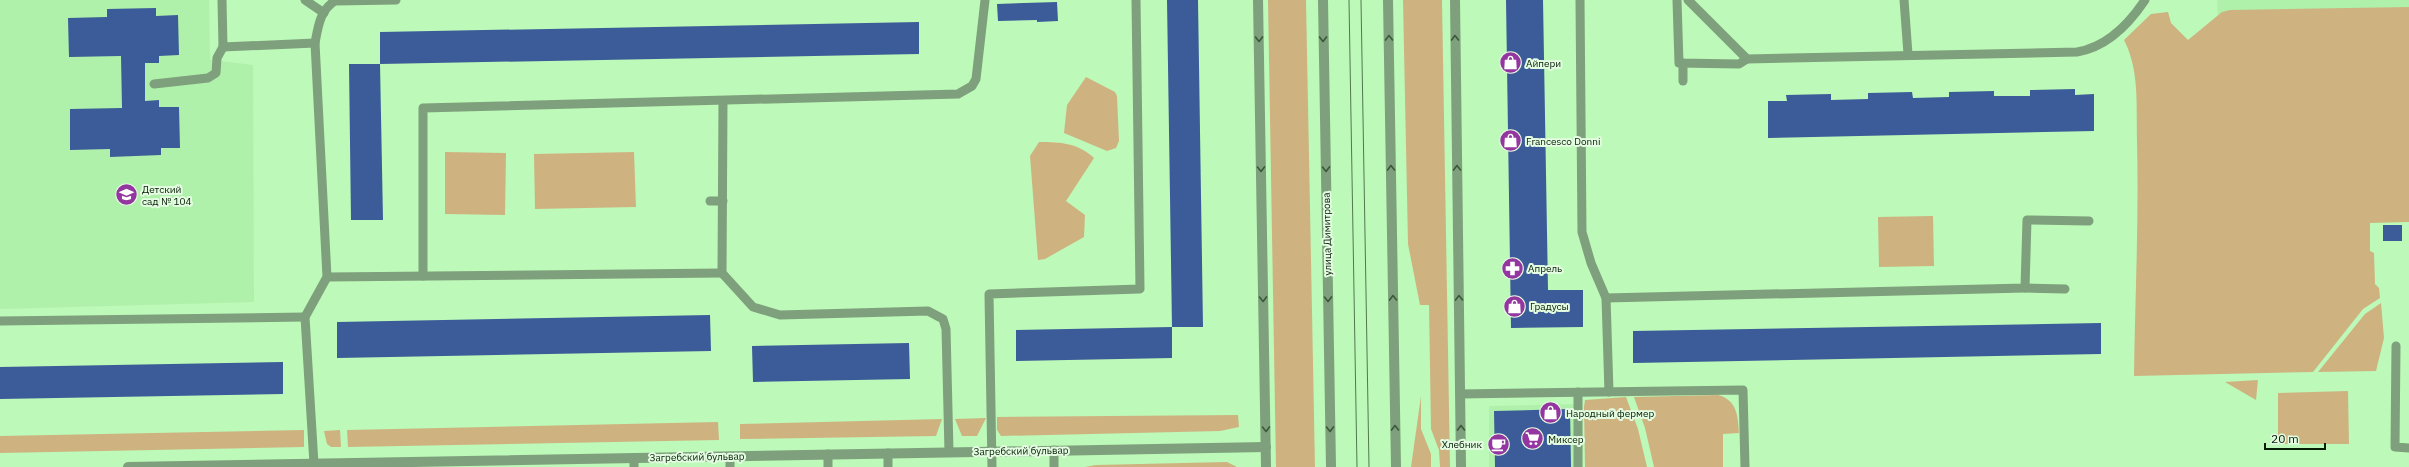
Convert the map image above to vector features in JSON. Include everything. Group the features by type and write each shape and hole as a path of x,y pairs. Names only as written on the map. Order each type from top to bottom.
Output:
{"street":[{"path":"1258,0 1266,467"},
{"name":"улица Димитрова","path":"1323,0 1331,467"},
{"path":"1388,0 1396,467"},
{"path":"1455,0 1461,467"},
{"name":"Загребский бульвар","path":"128,467 634,462 730,456 1266,447"}],"lane":[{"path":"154,84 208,78 216,73 217,58 223,47 222,0"},
{"path":"305,0 324,13"},
{"path":"314,464 305,317 327,277 315,43 318,24 328,6 335,1 396,0"},
{"path":"423,276 423,108 723,102 958,94 972,86 976,79 985,0"},
{"path":"992,467 990,294 1140,289 1136,0"},
{"path":"1580,0 1582,232 1606,298 1609,392"},
{"path":"1677,0 1679,63 1739,64 1747,59 1908,54 2060,53 2092,50 2104,44 2116,33 2145,0"},
{"path":"1688,0 1747,59"},
{"path":"1904,0 1908,54"},
{"path":"223,47 315,43"},
{"path":"1683,63 1683,81"},
{"path":"723,102 722,273 753,307 780,315 928,311 943,319 946,330 949,452"},
{"path":"710,201 723,201"},
{"path":"2025,288 2026,220 2089,221"},
{"path":"327,277 722,273"},
{"path":"1606,298 2025,288 2065,289"},
{"path":"0,321 305,317"},
{"path":"2396,346 2395,447 2409,448"},
{"path":"1460,394 1743,390 1745,467"},
{"path":"1578,392 1578,467"},
{"path":"1054,450 1054,467"},
{"path":"888,453 888,467"},
{"path":"828,454 828,467"},
{"path":"730,456 730,467"}],"shaded area":[{"name":"Детский сад № 104","path":"0,0 209,0 210,60 253,65 254,302 0,309"},
{"path":"1268,0 1306,0 1315,467 1276,467"},
{"path":"1403,0 1442,0 1450,467 1440,467 1439,450 1431,429 1429,305 1420,305 1408,244"},
{"path":"2217,0 2409,0 2409,17 2218,20"},
{"path":"2409,7 2409,222 2370,223 2370,251 2374,253 2375,284 2379,288 2380,298 2363,309 2313,372 2134,376 2138,200 2137,102 2133,64 2124,40 2151,14 2168,12 2171,23 2188,40 2222,12 2230,10"},
{"path":"1086,77 1115,92 1117,96 1119,141 1116,148 1107,151 1064,133 1067,105"},
{"path":"1039,142 1069,144 1082,149 1094,158 1066,201 1085,215 1084,237 1045,259 1038,260 1030,156"},
{"path":"445,152 506,153 505,215 445,214"},
{"path":"634,152 636,207 535,209 534,154"},
{"path":"1933,216 1934,266 1879,267 1878,217"},
{"path":"2381,303 2384,338 2376,371 2318,372 2365,314"},
{"path":"2258,380 2256,400 2225,382"},
{"path":"2348,391 2349,444 2278,444 2278,393"},
{"path":"1718,395 1724,397 1733,405 1737,415 1739,427 1739,433 1723,434 1723,467 1654,467 1645,428 1634,397"},
{"path":"1421,396 1421,429 1431,454 1431,467 1411,467"},
{"path":"1626,397 1638,429 1647,467 1585,467 1585,400"},
{"name":"Миксер","path":"1582,404 1583,467 1489,467 1489,406"},
{"path":"1238,415 1239,427 1220,431 1001,436 997,430 997,417"},
{"path":"986,418 977,436 962,436 955,419"},
{"path":"942,419 936,436 740,439 740,424"},
{"path":"718,422 719,440 348,447 347,430"},
{"path":"304,430 304,447 0,453 0,436"},
{"path":"340,430 341,447 331,447 327,444 324,431"},
{"path":"1227,462 1237,467 1085,467 1096,465"}],"building":[{"path":"1167,0 1198,0 1203,327 1172,327"},
{"path":"1506,0 1543,0 1548,290 1583,290 1583,327 1511,328"},
{"path":"1057,2 1058,21 998,21 997,4"},
{"path":"156,8 156,16 178,15 179,55 159,56 159,63 145,63 145,101 159,100 159,107 179,107 180,148 161,148 161,155 110,157 110,149 70,150 70,109 122,108 121,56 69,57 68,18 107,17 107,9"},
{"path":"919,22 919,54 380,64 380,32"},
{"path":"349,64 380,64 383,220 351,220"},
{"path":"2075,89 2075,95 2094,94 2094,131 1768,138 1768,101 1787,101 1786,95 1831,94 1831,100 1868,99 1868,93 1912,92 1913,98 1949,97 1949,92 1994,91 1994,96 2030,96 2030,90"},
{"path":"2383,225 2402,225 2402,241 2383,241"},
{"path":"710,315 711,351 337,358 337,322"},
{"path":"2101,323 2101,354 1633,363 1633,331"},
{"path":"1172,327 1172,358 1016,361 1016,330"},
{"path":"909,343 910,379 753,382 752,346"},
{"path":"283,362 283,394 0,399 0,367"},
{"name":"Миксер","path":"1570,409 1571,467 1495,467 1494,411"}],"tram line":[{"path":"1349,0 1357,467"},
{"path":"1361,0 1369,467"}],"place":[{"name":"Айпери","path":"1511,63"},
{"name":"Francesco Donni","path":"1510,141"},
{"name":"Детский сад № 104","path":"127,195"},
{"name":"Апрель","path":"1513,268"},
{"name":"Градусы","path":"1515,306"},
{"name":"Народный фермер","path":"1551,413"},
{"name":"Миксер","path":"1532,439"},
{"name":"Хлебник","path":"1498,444"}]}
